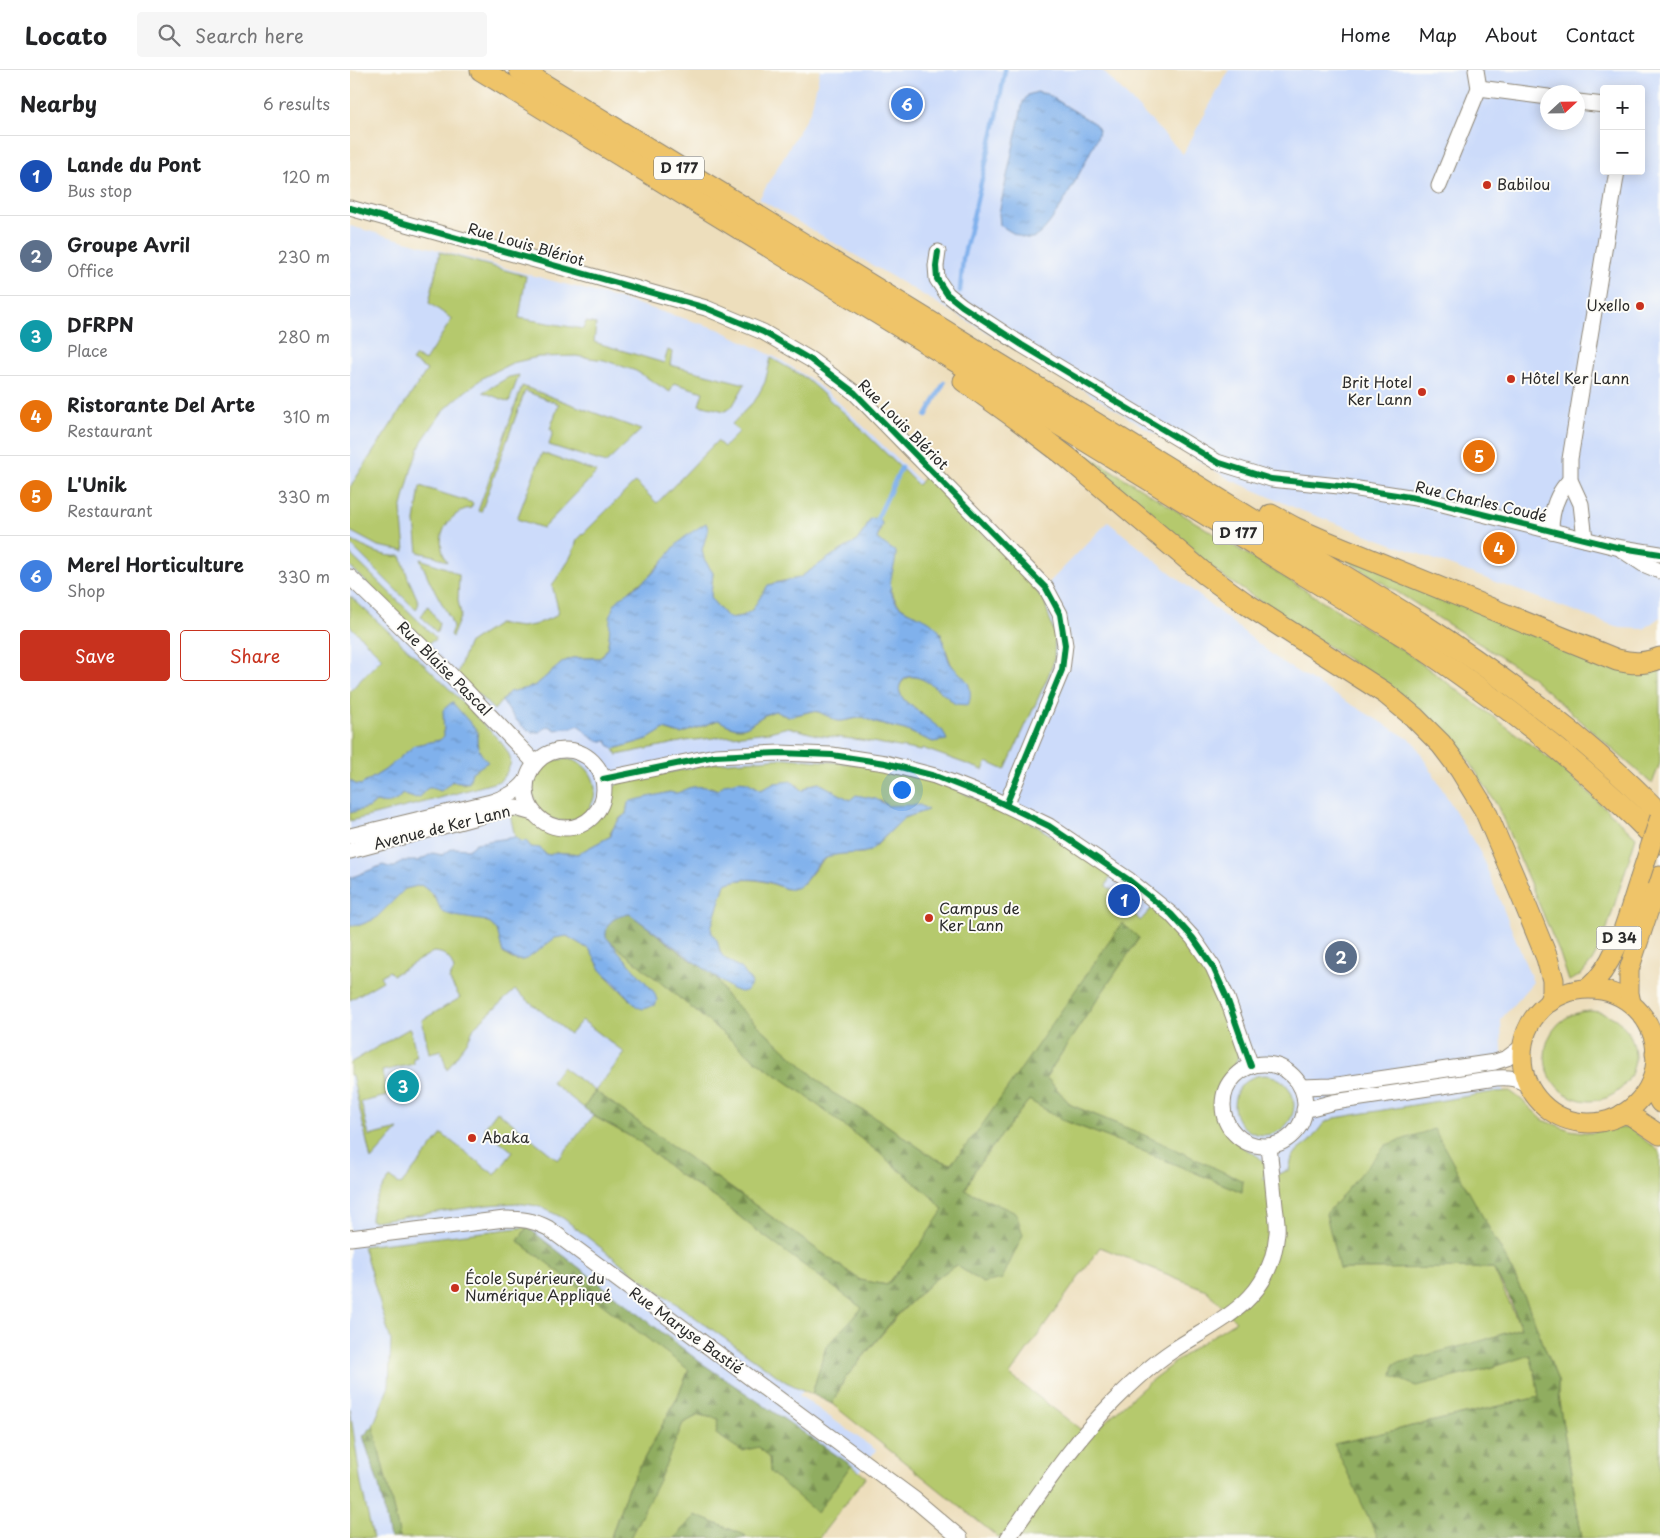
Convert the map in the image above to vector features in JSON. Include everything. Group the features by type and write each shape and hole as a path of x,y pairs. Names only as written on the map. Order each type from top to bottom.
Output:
{"highway":[{"name":"D 177","path":"481,70 1409,640 1506,708 1569,758 1633,815 1660,843"},
{"name":"D 177","path":"520,70 1378,596 1452,644 1580,740 1642,796 1660,816"},
{"path":"790,259 1024,424 1067,457 1212,578 1254,608 1385,693 1441,744 1460,769 1485,810 1547,958 1553,980 1553,993 1550,1001"},
{"path":"838,265 982,344 1295,528 1617,660 1632,663 1648,663 1660,658"}],"main road":[{"name":"D 34","path":"1588,988 1603,971 1612,954 1639,881 1660,816"},
{"name":"D 34","path":"1631,1003 1628,970 1660,876"},
{"path":"1588,988 1618,995 1631,1003 1650,1026 1658,1052 1654,1075 1643,1096 1622,1114 1596,1122 1570,1120 1546,1107 1536,1097 1530,1086 1524,1073 1522,1059 1526,1033 1532,1020 1540,1010 1550,1001 1574,990 1588,988"},
{"path":"1650,1085 1660,1103"},
{"path":"1622,1114 1630,1115 1660,1135"}],"street":[{"path":"1440,186 1479,88 1476,70"},
{"path":"1479,88 1540,96"},
{"path":"1585,103 1600,105"},
{"path":"1585,538 1580,504 1570,480 1570,459 1616,175"},
{"name":"Rue Louis Blériot","path":"350,208 706,308 763,332 795,350 855,393 1046,588 1060,614 1065,645 1062,670 1006,805"},
{"name":"Rue Charles Coudé","path":"938,252 937,279 947,294 962,306 1030,350 1217,462 1271,479 1339,486 1422,499 1616,547"},
{"name":"Rue Charles Coudé","path":"1550,531 1555,504 1562,488 1570,480"},
{"path":"1616,547 1660,554"},
{"path":"1616,547 1643,564 1660,571"},
{"name":"Rue Blaise Pascal","path":"350,577 464,689 535,763"},
{"path":"563,750 574,751 584,755 592,761 603,779 601,806 596,814 582,825 564,829 547,825 533,813 526,797 526,780 530,771 543,756 553,752 563,750"},
{"path":"603,779 715,756 780,753 832,755 885,763 935,776 1006,805 1049,826 1098,858 1171,914 1193,938 1212,966 1227,998 1251,1066"},
{"name":"Avenue de Ker Lann","path":"350,836 499,799 513,794 520,789 526,780"},
{"name":"Avenue de Ker Lann","path":"350,851 516,808 533,813"},
{"path":"1301,1088 1331,1086 1495,1062 1507,1058 1523,1046"},
{"path":"1268,1064 1284,1069 1296,1080 1301,1088 1304,1095 1304,1110 1300,1125 1290,1137 1276,1144 1259,1146 1242,1140 1229,1127 1225,1118 1223,1100 1229,1082 1235,1075 1251,1066 1268,1064"},
{"path":"1304,1110 1334,1102 1496,1078 1509,1077 1521,1080 1530,1086"},
{"path":"1008,1538 1076,1442 1115,1400 1171,1351 1222,1321 1248,1299 1261,1282 1271,1261 1277,1230 1269,1146"},
{"name":"Rue Maryse Bastié","path":"350,1238 505,1219 535,1221 548,1228 914,1499 960,1538"}],"shaded area":[{"path":"820,70 1102,70 1183,154 1229,70 1660,70 1660,617 1644,629 1620,628 1300,510 1229,479 1038,362 759,199 811,110"},
{"name":"Campus de Ker Lann","path":"350,226 627,301 718,329 779,359 809,378 836,400 923,484 972,523 1039,593 1108,522 1281,662 1414,742 1481,854 1533,982 1501,1019 1504,1112 1309,1215 985,1186 799,1395 876,1450 810,1538 350,1538"}],"green space":[{"path":"440,252 526,276 519,318 583,329 586,322 596,324 594,342 664,363 668,350 672,352 670,365 745,384 732,407 725,411 699,405 703,392 674,383 670,392 636,371 604,360 576,356 538,357 512,363 484,377 443,411 422,441 412,467 401,510 405,551 378,546 350,531 350,487 427,370 412,361 416,356 425,361 452,319 429,303"},
{"path":"771,358 804,377 851,419 918,485 926,475 1030,582 1045,603 1055,636 1054,661 1005,770 987,762 983,770 922,748 921,751 861,740 817,735 788,727 769,732 685,741 617,755 614,749 648,739 664,729 676,733 707,725 718,720 737,728 743,728 766,714 775,711 788,717 812,711 819,712 838,721 863,717 876,723 905,730 933,742 923,716 905,701 901,695 899,689 901,684 909,677 923,679 955,704 963,677 956,672 951,664 940,632 901,607 896,601 889,586 896,553 877,539 882,524 870,519 856,542 799,578 773,583 752,610 743,616 730,618 712,600 713,573 704,559 702,550 708,529 706,523 680,541 644,581 631,589 610,631 607,649 600,658 572,658 563,662 536,685 509,692 494,710 457,674 468,644 498,624 521,627 534,625 557,614 558,608 552,585 570,558 577,540 635,482 657,503 717,441 724,447 739,432 732,424 756,399 765,382"},
{"path":"519,375 509,402 483,392 509,377"},
{"path":"522,386 641,430 606,463 549,445 553,431 550,429 559,404 525,391 481,512 478,511"},
{"path":"1069,444 1410,655 1562,768 1636,837 1603,941 1592,961 1581,975 1569,981 1560,954 1498,807 1468,759 1444,731 1408,699 1225,578 1103,477"},
{"path":"542,453 597,472 543,528 517,519"},
{"path":"420,486 473,503 471,508 465,509 451,519 444,530 441,542 447,562 435,556 418,552 415,522"},
{"path":"350,540 381,554 401,556 419,603 416,610 350,544"},
{"path":"1321,544 1660,666 1660,763 1652,784 1529,675"},
{"path":"350,554 435,637 435,640 428,643 350,566"},
{"path":"420,559 446,568 459,575 458,600 461,615 452,637 450,635 453,627 450,618 430,582"},
{"path":"350,596 435,675 502,743 511,760 508,770 500,781 350,821 350,813 370,807 376,802 390,802 396,800 402,794 414,798 425,789 444,782 465,784 480,754 476,740 443,724 445,736 440,740 415,745 385,770 361,785 355,784 350,780 350,691 382,658 350,626"},
{"path":"428,606 439,623 437,633 421,616"},
{"path":"786,758 866,765 948,786 1035,825 1111,874 1106,886 1124,900 1140,921 1153,907 1187,941 1213,980 1238,1049 1236,1062 1222,1086 1219,1106 1222,1120 1227,1132 1233,1139 1263,1162 1265,1173 1262,1180 1289,1170 1292,1158 1297,1151 1310,1141 1324,1123 1335,1118 1493,1092 1510,1091 1543,1120 1570,1130 1590,1133 1614,1128 1629,1128 1660,1152 1660,1538 1582,1538 1558,1396 1558,1381 1528,1305 1508,1262 1339,1269 1493,1268 1521,1328 1484,1340 1455,1376 1483,1370 1530,1354 1539,1397 1335,1444 1378,1538 999,1538 832,1404 844,1380 897,1316 934,1280 956,1265 983,1283 965,1191 976,1168 1029,1100 1065,1121 1242,1192 1144,1135 1071,1105 1046,1077 1139,938 951,1164 934,1158 878,1119 831,1092 726,996 715,975 732,989 742,969 724,958 711,928 725,884 740,880 756,880 786,889 804,883 820,863 828,857 837,854 863,853 876,846 904,818 927,810 924,807 893,807 888,806 882,801 850,800 819,783 810,785 802,791 798,785 775,783 761,790 755,786 718,790 711,787 675,794 669,792 628,803 626,814 620,818 610,833 611,836 577,854 556,852 550,855 545,854 542,850 531,847 526,841 521,842 515,837 510,814 526,817 543,828 552,831 559,833 572,832 585,828 596,819 611,791 618,783 716,763","holes":["1100,1247 1206,1290 1236,1321 1195,1347 1153,1379 1089,1436 1010,1375"]},
{"path":"564,759 576,761 586,768 593,778 595,790 593,802 586,812 576,819 564,821 552,819 542,812 535,802 533,790 535,778 542,768 552,761"},
{"path":"421,885 440,903 493,926 498,932 503,953 511,958 525,959 555,938 567,936 590,950 603,973 637,1007 654,992 606,938 758,1062 801,1092 878,1152 933,1198 944,1210 920,1245 887,1285 860,1280 595,1091 625,1053 582,1020 570,1034 515,990 475,1026 468,1040 447,1070 441,1050 429,1053 422,1020 460,998 449,979 454,970 445,955 433,952 393,975 389,971 380,976 383,981 350,1000 350,926 360,925 375,919 405,889"},
{"path":"630,914 685,956 715,975 726,996 831,1092 878,1119 934,1158 951,1164 980,1128 1122,923 1139,938 1046,1077 1071,1105 1144,1135 1243,1181 1242,1192 1065,1121 1029,1100 976,1168 965,1190 1016,1213 1023,1235 1002,1279 983,1283 956,1265 934,1280 896,1316 844,1380 832,1404 812,1394 826,1347 862,1308 760,1233 719,1200 678,1174 640,1142 594,1116 584,1108 595,1091 860,1280 887,1285 920,1245 943,1210 933,1198 878,1152 801,1092 758,1062 606,938 607,928 612,921 620,916"},
{"path":"1590,1011 1607,1014 1622,1024 1632,1039 1635,1056 1632,1073 1622,1088 1607,1098 1590,1101 1573,1098 1558,1088 1548,1073 1545,1056 1548,1039 1558,1024 1573,1014"},
{"path":"410,1028 417,1057 413,1058 414,1064 382,1071 387,1096 361,1102 369,1136 399,1129 371,1160 352,1075 350,1075 350,1063"},
{"path":"562,1067 595,1091 584,1108 551,1082"},
{"path":"1264,1075 1281,1080 1289,1088 1294,1105 1289,1122 1281,1130 1264,1135 1247,1130 1239,1122 1234,1105 1239,1088 1247,1080"},
{"path":"497,1111 558,1160 593,1116 640,1142 678,1174 719,1200 760,1233 863,1308 826,1347 812,1394 786,1382 637,1276 563,1218 539,1206 517,1203 487,1205 371,1220 377,1198 390,1178 401,1185 442,1134 495,1175 513,1152 484,1128"},
{"path":"1434,1129 1508,1262 1528,1305 1558,1381 1558,1396 1582,1538 1378,1538 1334,1444 1539,1397 1530,1355 1483,1370 1416,1386 1392,1376 1394,1364 1521,1328 1509,1297 1493,1268 1339,1269 1326,1214 1386,1145"},
{"path":"527,1227 518,1241 689,1369 677,1398 627,1490 612,1538 400,1538 373,1426 389,1386 391,1341 363,1246"},
{"path":"527,1227 700,1362 851,1465 817,1513 770,1472 769,1458 759,1447 742,1451 716,1434 719,1419 699,1415 683,1423 660,1478 630,1538 612,1538 627,1490 677,1398 689,1370 518,1241"},
{"path":"350,1409 361,1484 373,1538 350,1538"},
{"path":"699,1415 719,1419 759,1447 816,1513 851,1465 866,1477 819,1538 630,1538 683,1423"},
{"path":"373,1426 400,1538 390,1538 379,1486 363,1436"},
{"path":"695,1515 745,1535 745,1538 675,1538"}],"water":[{"path":"1037,92 1047,94 1095,124 1099,130 1097,138 1068,194 1049,224 1040,234 1032,238 1024,238 1000,225 999,213 1023,102 1028,95"},
{"path":"874,518 881,521 882,524 877,539 896,552 890,582 895,601 903,609 924,618 938,629 950,663 969,685 970,697 968,705 955,704 936,688 920,678 906,678 899,688 905,701 943,731 947,740 933,742 905,730 876,723 863,717 838,721 819,712 812,711 788,717 775,711 766,714 743,728 737,728 718,720 681,734 664,729 648,739 614,749 607,741 591,737 578,725 572,728 556,730 549,726 539,732 528,730 502,701 509,692 536,685 563,662 572,658 600,658 608,646 610,618 615,604 650,576 681,540 706,523 708,529 702,550 704,559 713,573 712,600 730,618 743,616 752,610 768,585 799,578 856,542 870,519"},
{"path":"452,702 478,732 478,748 488,762 472,772 469,783 452,781 441,791 429,788 420,797 414,798 402,794 397,800 390,803 376,802 370,807 350,813 350,780 355,784 361,785 385,770 415,745 440,740 444,736 443,710"},
{"path":"739,781 747,782 761,790 775,783 792,781 802,791 810,785 819,783 850,800 856,795 876,799 888,806 920,805 928,810 904,818 870,851 830,856 819,863 797,888 788,889 751,879 725,884 711,928 724,958 742,969 752,983 746,991 740,992 732,989 630,914 620,916 612,921 607,928 606,937 654,992 657,1000 655,1005 643,1009 637,1007 603,973 590,950 567,936 555,938 527,959 516,960 503,953 497,930 487,921 454,916 442,912 434,895 421,885 405,889 375,919 360,925 350,926 350,878 383,865 395,867 402,861 418,861 433,853 442,855 453,848 469,849 476,843 515,837 521,842 526,841 531,847 540,848 545,854 550,855 556,852 577,854 611,836 616,824 626,814 628,803 631,801 670,792 676,793 693,787 706,787 718,790 725,784"}],"waterway":[{"path":"960,291 963,259 997,116 1005,70"},
{"path":"926,416 944,383"},
{"path":"877,519 901,468"}],"cycle path":[{"path":"350,208 706,308 763,332 811,360 855,393 1046,588 1060,614 1065,645 1062,670 1006,805"},
{"path":"938,252 937,279 947,294 962,306 1022,345 1217,462 1271,479 1339,486 1422,499 1616,547 1660,554"},
{"path":"603,779 715,756 780,753 832,755 885,763 935,776 991,798 1049,826 1129,880 1171,914 1193,938 1213,967 1227,998 1251,1066"}],"place":[{"name":"Merel Horticulture","path":"907,104"},
{"name":"Babilou","path":"1487,185"},
{"name":"Uxello","path":"1640,306"},
{"name":"Hôtel Ker Lann","path":"1511,379"},
{"name":"Brit Hotel Ker Lann","path":"1422,392"},
{"name":"L'Unik","path":"1479,456"},
{"name":"Ristorante Del Arte","path":"1499,548"},
{"name":"Lande du Pont","path":"1124,900"},
{"name":"Campus de Ker Lann","path":"929,918"},
{"name":"Groupe Avril","path":"1341,957"},
{"name":"DFRPN","path":"403,1086"},
{"name":"Abaka","path":"472,1138"},
{"name":"École Supérieure du Numérique Appliqué","path":"455,1288"}]}
